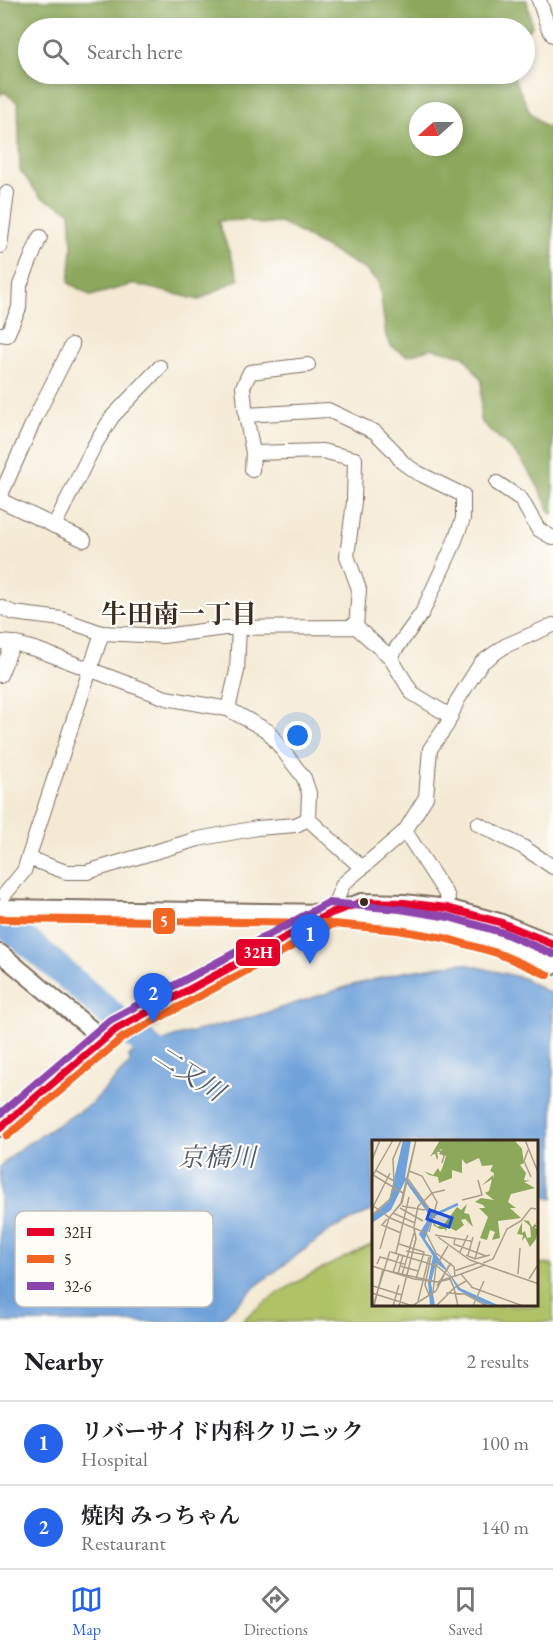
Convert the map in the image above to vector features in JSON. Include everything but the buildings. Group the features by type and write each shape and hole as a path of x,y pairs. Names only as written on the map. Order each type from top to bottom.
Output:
{"street":[{"path":"539,0 553,35"},
{"path":"0,246 7,193"},
{"path":"0,334 7,334 19,308 20,285 40,237"},
{"path":"72,345 35,418 0,499 84,540"},
{"path":"252,470 253,453 243,387 250,372 308,365"},
{"path":"54,526 94,446 112,417 160,367"},
{"path":"246,415 328,410 375,432 402,462 416,472 462,495 463,519 452,548 422,613 390,657"},
{"path":"253,453 322,451 355,459 354,502 347,556 359,589 356,627"},
{"path":"498,483 521,499 537,529 553,538"},
{"path":"0,607 14,613 62,618 102,633 163,636 239,627 356,627 390,657 412,693 450,717"},
{"path":"331,913 343,884 405,831 426,797 430,749 447,725 457,701 481,663 506,646 553,625"},
{"path":"228,709 237,671 239,627"},
{"path":"4,901 24,871 102,633"},
{"path":"0,675 7,643 92,669 166,698 228,709 268,731 304,778 309,793 308,819 362,868"},
{"path":"28,858 66,872 87,872 198,839 256,828 296,825 308,819"},
{"path":"478,824 523,847 553,867"},
{"path":"405,831 448,897 447,908"},
{"path":"4,901 331,913 362,918 409,921 495,940 553,966"},
{"path":"0,1128 103,1039 126,1024 331,913 362,902 404,903 447,908 500,922 553,945"},
{"path":"0,953 103,1039"}],"green space":[{"path":"0,0 527,0 530,18 18,18 18,84 517,84 530,112 545,127 553,125 553,514 524,464 480,420 482,381 464,356 431,348 407,356 391,346 386,336 379,284 366,270 280,222 260,224 247,220 218,221 239,279 199,300 134,284 91,296 69,283 72,247 70,211 40,197 20,170 18,103 4,92 0,95"},
{"path":"372,1244 372,1307 538,1307 538,1263 553,1265 553,1322 241,1322 271,1298 321,1269"}],"water":[{"name":"京橋川","path":"461,963 523,978 553,995 553,1199 538,1195 538,1140 372,1140 372,1210 332,1229 256,1286 218,1322 0,1322 0,1167 19,1149 91,1104 130,1063 129,1055 177,1036 256,1016 349,986 403,972"}],"waterway":[{"name":"二又川","path":"0,921 35,948 162,1059 179,1069"}],"transit line":[{"name":"32H","path":"0,1128 116,1029 331,913 362,902 404,903 447,908 499,922 553,944"},
{"name":"32-6","path":"0,1114 110,1020 328,903 400,909 449,917 504,933 553,954"},
{"name":"5","path":"0,919 328,923"},
{"name":"5","path":"7,1136 122,1038 333,924 398,930 444,938 497,953 548,975"}],"place":[{"name":"リバーサイド内科クリニック","path":"310,964"},
{"name":"焼肉 みっちゃん","path":"153,1023"}],"district":[{"name":"牛田南一丁目","path":"179,614"}]}
